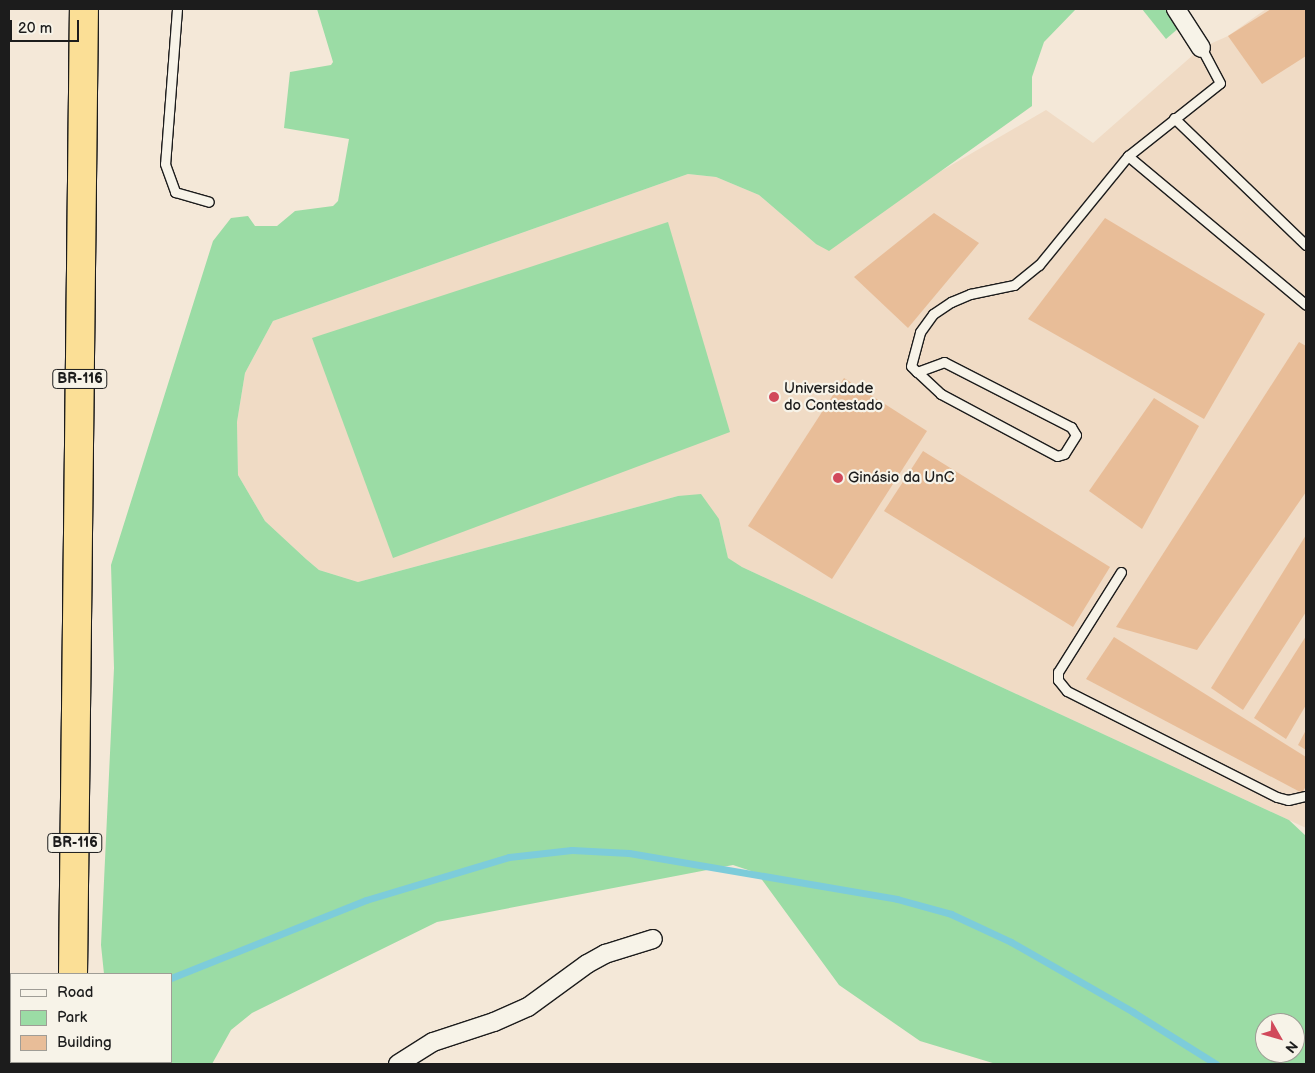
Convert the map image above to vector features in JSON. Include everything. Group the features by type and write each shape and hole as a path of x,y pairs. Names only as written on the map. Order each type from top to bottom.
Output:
{"highway":[{"name":"BR-116","path":"73,973 84,9"}],"street":[{"path":"1176,9 1201,48"},
{"path":"398,1064 433,1042 494,1022 528,1007 587,964 605,954 653,939"}],"lane":[{"path":"177,9 165,164 175,192 209,202"},
{"path":"917,372 944,362 1071,427 1076,435 1064,454 1057,456 941,394 917,372 911,366 920,332 933,314 970,294 1014,285 1039,265 1128,156 1220,83 1201,48"},
{"path":"1174,118 1306,245"},
{"path":"1128,156 1306,306"},
{"path":"1121,572 1058,672 1058,680 1067,691 1277,797 1288,800 1306,796"}],"shaded area":[{"name":"Universidade do Contestado","path":"1266,9 1306,9 1306,828 742,567 728,559 719,519 678,496 358,582 319,570 306,559 265,521 238,475 237,422 245,373 273,321 688,174 716,177 759,195 816,244 1046,110 1093,143 1201,48 1228,36"}],"green space":[{"path":"317,9 1076,9 1044,42 1032,77 1032,106 829,251 816,244 759,195 716,177 688,174 273,321 245,373 237,422 238,475 265,521 306,559 319,570 358,582 678,496 701,494 719,519 728,558 742,567 1289,820 1306,836 1306,1064 996,1064 920,1041 839,985 757,873 733,865 437,922 252,1013 231,1030 212,1064 113,1064 172,1063 172,973 104,973 101,945 114,668 111,565 213,241 231,218 248,216 255,226 277,226 295,211 333,206 338,201 349,139 284,128 290,72 331,65 333,62"},
{"path":"1142,9 1167,9 1180,27 1166,39"},
{"path":"668,222 730,432 393,558 312,338"}],"building":[{"path":"1271,9 1306,9 1306,56 1262,84 1228,36"},
{"path":"934,213 979,243 908,328 854,277"},
{"path":"1105,218 1265,314 1204,419 1028,319"},
{"path":"1299,342 1306,346 1306,492 1197,650 1116,627"},
{"name":"Ginásio da UnC","path":"844,378 927,431 832,579 748,526"},
{"path":"1154,398 1199,426 1142,529 1089,491"},
{"path":"923,451 1110,567 1073,627 884,511"},
{"path":"1306,535 1306,612 1243,710 1211,688"},
{"path":"1306,636 1306,705 1286,739 1254,718"},
{"path":"1114,637 1306,757 1306,786 1302,793 1086,679"},
{"path":"1306,730 1306,750 1298,745"}],"waterway":[{"path":"172,978 366,900 509,857 572,850 629,853 897,899 951,914 1011,942 1133,1012 1216,1064"}],"place":[{"name":"Universidade do Contestado","path":"774,397"},
{"name":"Ginásio da UnC","path":"838,478"}]}
